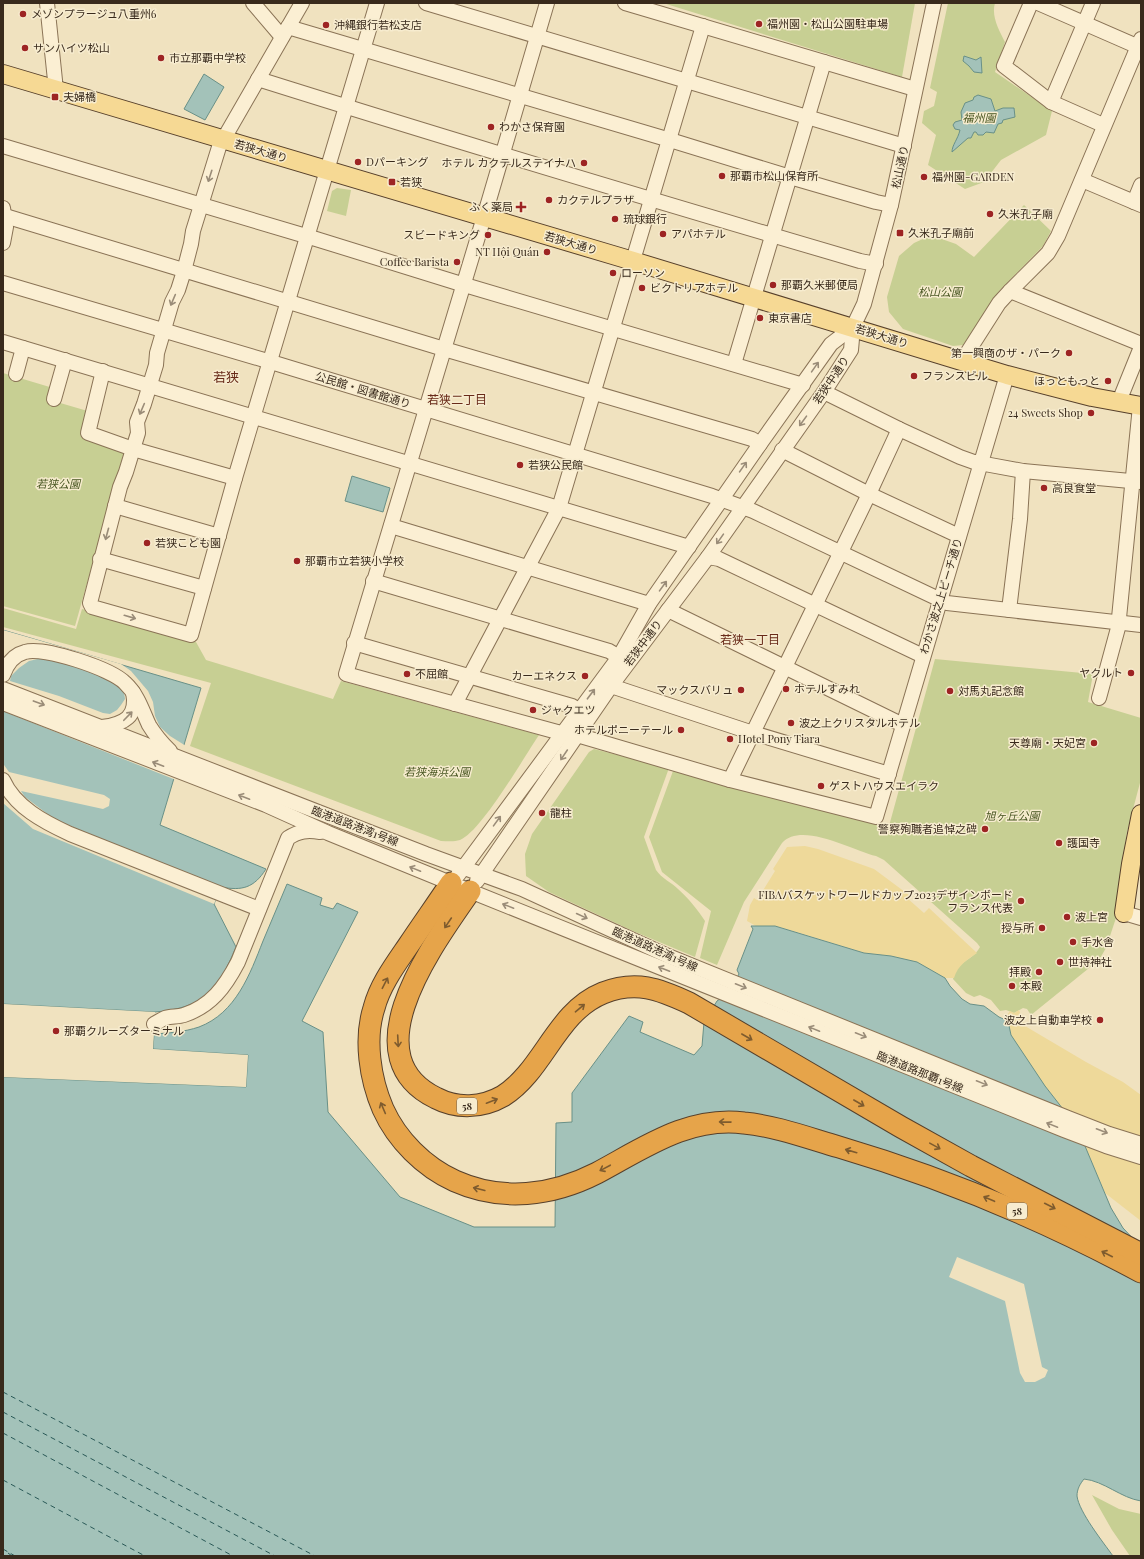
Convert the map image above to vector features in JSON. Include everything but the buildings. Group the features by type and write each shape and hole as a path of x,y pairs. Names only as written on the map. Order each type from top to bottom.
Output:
{"highway":[{"name":"58","path":"469,879 422,965 408,996 398,1026 398,1041 404,1067 412,1078 431,1096 454,1105 467,1106 479,1105 502,1096 525,1078 570,1018 592,999 602,994 628,988 645,987 662,990 689,1003 901,1127 971,1166 1141,1254"},
{"name":"58","path":"469,879 393,967 376,1001 371,1020 370,1036 373,1079 380,1101 391,1124 410,1149 426,1164 444,1176 466,1186 495,1193 517,1195 537,1193 571,1184 594,1174 667,1135 697,1125 715,1122 741,1122 767,1126 889,1162 981,1196 1037,1220 1141,1272"}],"main road":[{"name":"若狭大通り","path":"3,74 633,261 1007,375 1066,391 1140,406"},
{"path":"1133,915 1133,851 1141,814"}],"street":[{"path":"47,3 56,90"},
{"path":"254,3 285,32 364,50 520,95 790,177 891,205"},
{"path":"302,3 219,147 192,231 191,244 184,271 178,290 172,302 163,331 150,385 137,422 138,433 120,487 100,559 90,603 92,607 191,634 235,478 377,3"},
{"path":"426,3 904,146"},
{"path":"547,3 410,463 354,643 346,674 561,733"},
{"path":"625,3 915,89"},
{"name":"松山通り","path":"853,327 864,304 891,205 934,3"},
{"path":"1031,3 1004,66 1051,102 1103,125"},
{"path":"962,361 999,304 1048,252 1058,236 1082,180 1103,125 1140,44 1084,23 1038,3"},
{"path":"1051,102 1093,3"},
{"path":"455,704 559,508 703,26"},
{"path":"734,364 824,62"},
{"path":"258,79 652,200 860,261 876,264"},
{"path":"3,146 308,236 463,285 803,385"},
{"path":"1082,180 1137,204 1141,185"},
{"path":"3,242 4,220 184,271 444,349 594,392 752,439 760,444"},
{"name":"公民館・図書館通り","path":"3,284 270,362 722,499 743,507 840,552 940,601 1141,625"},
{"path":"1010,291 1141,346 1122,394 1120,403"},
{"name":"若狭中通り","path":"469,879 577,735 610,686 649,604 760,444 831,344 853,327"},
{"name":"若狭中通り","path":"469,879 561,733 579,710 668,610 708,557 824,392 851,350 853,327"},
{"path":"3,342 690,547"},
{"path":"16,374 23,348"},
{"path":"54,399 64,360"},
{"path":"103,372 88,433 235,478"},
{"name":"わかさ波之上ビーチ通り","path":"730,780 876,817 1007,375"},
{"path":"824,392 899,429 960,457 980,464 1023,471 1137,482"},
{"path":"1099,698 1118,622 1137,482 1140,406"},
{"path":"577,735 730,780 899,429"},
{"path":"782,450 869,494 959,536"},
{"path":"1009,610 1020,519 1023,471"},
{"path":"115,506 219,536"},
{"path":"391,526 649,604"},
{"path":"708,557 719,558 923,656"},
{"path":"100,559 204,588"},
{"path":"373,581 609,651 623,660"},
{"path":"668,610 903,725"},
{"path":"354,643 470,675 572,706 579,710"},
{"path":"3,675 9,662 17,655 27,651 51,654 110,672 124,681 132,690 141,704 152,730 161,742 176,756"},
{"path":"610,686 753,733 889,774"},
{"name":"臨港道路港湾1号線","path":"3,689 176,756 197,772 266,806 328,833 469,879 522,889 668,956 702,977"},
{"path":"102,727 117,725 128,718 134,707 132,690"},
{"name":"臨港道路港湾1号線","path":"3,703 197,772 469,879 614,948 702,977"},
{"path":"3,780 18,801 48,824 259,909"},
{"path":"266,806 280,817 288,838"},
{"path":"154,1024 165,1018 182,1016 192,1012 206,1004 217,995 229,979 238,962 288,838 298,832 308,830 328,833"},
{"name":"臨港道路那覇1号線","path":"702,977 1109,1134 1141,1144"},
{"name":"臨港道路那覇1号線","path":"702,977 1064,1130 1106,1146 1141,1157"}],"green space":[{"path":"663,3 915,3 902,77"},
{"name":"福州園","path":"948,3 995,3 995,18 1005,42 995,72 1052,111 1046,135 1001,160 984,182 965,189 928,165 936,135 922,123 924,111 934,106 937,92 930,88"},
{"path":"337,188 351,190 346,216 327,211 332,191"},
{"name":"松山公園","path":"1024,205 1051,231 1043,246 1000,290 963,345 953,346 903,329 889,312 887,297 899,256 914,243 925,238 936,237 956,244 974,257"},
{"name":"若狭公園","path":"3,373 53,388 50,400 91,412 85,436 124,452 75,626 3,606"},
{"name":"若狭海浜公園","path":"3,608 76,629 82,609 196,642 206,660 333,699 341,681 539,735 502,793 469,834 460,840 441,841 190,746 211,683 3,627"},
{"name":"旭ヶ丘公園","path":"935,659 1093,674 1088,702 1141,718 1141,779 1127,832 1117,915 1106,948 1099,960 1031,1015 1027,1009 1023,1008 1014,1013 1006,1010 1000,1011 991,1000 980,995 974,997 966,993 953,979 958,968 977,952 980,947 977,943 884,860 841,843 814,836 801,835 791,837 782,843 744,902 717,965 700,958 711,911 662,872 649,837 673,771 889,826"},
{"path":"594,749 669,768 644,837 656,870 686,897 705,921 695,957 633,931 549,892 526,876 525,854 532,834 589,752"},
{"path":"1092,1495 1119,1509 1141,1514 1141,1556 1130,1556 1112,1530"}],"sand":[{"path":"805,846 818,849 874,869 909,895 907,898 924,913 929,908 977,953 960,966 954,978 945,978 917,962 891,956 864,953 775,926 756,926 747,921 750,905 754,898 757,900 775,871 773,869 787,847"},
{"path":"1019,1010 1025,1026 1123,1082 1141,1095 1141,1221 1105,1193 1077,1127 1045,1086 1011,1035 1008,1021 1004,1019 1010,1011 1014,1013"}],"water":[{"path":"964,56 976,60 981,57 982,73 974,72 963,61"},
{"path":"204,74 224,87 205,120 184,109"},
{"path":"978,95 991,99 995,111 1003,108 1014,108 1015,117 1003,120 1002,123 998,124 994,133 986,132 983,135 978,135 974,132 971,138 968,138 952,152 960,130 955,129 953,125 955,122 962,120 961,112 965,103 973,100 974,97"},
{"path":"352,476 390,488 383,512 345,501"},
{"path":"3,630 201,688 160,825 266,869 257,880 247,887 235,889 221,887 214,904 236,947 223,975 207,994 197,1001 172,1010 155,1012 3,1004"},
{"path":"287,884 322,898 320,905 333,909 337,903 358,912 302,1021 323,1032 328,1112 400,1197 474,1227 555,1227 556,1123 572,1122 572,1093 629,1016 643,1022 640,1032 694,1055 702,1046 704,1022 717,1001 727,994 739,974 737,970 753,929 751,926 775,926 864,953 891,956 917,962 945,978 962,999 970,1004 984,1006 999,1017 1008,1021 1011,1035 1045,1086 1077,1127 1111,1208 1123,1228 1141,1247 1141,1501 1126,1497 1099,1483 1084,1479 1077,1493 1082,1510 1113,1556 3,1556 3,1077 246,1087 248,1055 153,1049 154,1034 171,1033 199,1027 212,1021 232,1002 247,979"}],"pier":[{"path":"3,630 121,664 131,671 148,691 153,702 155,716 160,727 170,736 186,746 176,780 3,711","holes":["42,658 90,669 119,686 124,692 125,699 117,710 110,714 103,713 59,696 10,681 11,676 19,668 29,661"]},
{"path":"3,748 4,765 9,772 104,795 110,799 109,806 103,809 21,791 25,797 50,816 77,829 222,887 214,904 33,829 3,803"},
{"path":"3,1004 155,1012 155,1014 3,1006"},
{"path":"154,1032 153,1049 248,1055 246,1087 3,1077 3,1075 244,1085 246,1057 153,1051 151,1049 152,1034"},
{"path":"957,1257 1024,1284 1042,1367 1048,1370 1045,1377 1035,1382 1025,1382 1020,1373 1005,1301 949,1277"}],"ferry route":[{"path":"3,1392 315,1556"},
{"path":"3,1412 275,1556"},
{"path":"3,1433 233,1556"},
{"path":"3,1480 145,1556"},
{"path":"3,1549 15,1556"},
{"path":"8,1553 12,1556"}],"place":[{"name":"メゾンプラージュ八重州6","path":"23,14"},
{"name":"福州園・松山公園駐車場","path":"759,24"},
{"name":"沖縄銀行若松支店","path":"326,25"},
{"name":"サンハイツ松山","path":"25,48"},
{"name":"市立那覇中学校","path":"161,58"},
{"name":"夫婦橋","path":"55,97"},
{"name":"わかさ保育園","path":"491,127"},
{"name":"Dパーキング","path":"358,162"},
{"name":"ホテル カクテルステイナハ","path":"584,163"},
{"name":"那覇市松山保育所","path":"722,176"},
{"name":"福州園-GARDEN","path":"924,177"},
{"name":"若狭","path":"392,182"},
{"name":"カクテルプラザ","path":"549,200"},
{"name":"ふく薬局","path":"521,207"},
{"name":"久米孔子廟","path":"990,214"},
{"name":"琉球銀行","path":"615,219"},
{"name":"久米孔子廟前","path":"900,233"},
{"name":"アパホテル","path":"663,234"},
{"name":"スビードキング","path":"488,235"},
{"name":"NT Hội Quán","path":"547,252"},
{"name":"Coffee Barista","path":"457,262"},
{"name":"ローソン","path":"613,273"},
{"name":"那覇久米郵便局","path":"773,285"},
{"name":"ビクトリアホテル","path":"642,288"},
{"name":"東京書店","path":"760,318"},
{"name":"第一興商のザ・パーク","path":"1069,353"},
{"name":"フランスビル","path":"914,376"},
{"name":"ほっともっと","path":"1108,381"},
{"name":"24 Sweets Shop","path":"1091,413"},
{"name":"若狭公民館","path":"520,465"},
{"name":"高良食堂","path":"1044,488"},
{"name":"若狭こども園","path":"147,543"},
{"name":"那覇市立若狭小学校","path":"297,561"},
{"name":"ヤクルト","path":"1131,673"},
{"name":"不屈館","path":"407,674"},
{"name":"カーエネクス","path":"585,676"},
{"name":"ホテルすみれ","path":"786,689"},
{"name":"マックスバリュ","path":"741,690"},
{"name":"対馬丸記念館","path":"950,691"},
{"name":"ジャクエツ","path":"533,710"},
{"name":"波之上クリスタルホテル","path":"791,723"},
{"name":"ホテルポニーテール","path":"681,730"},
{"name":"Hotel Pony Tiara","path":"730,739"},
{"name":"天尊廟・天妃宮","path":"1094,743"},
{"name":"ゲストハウスエイラク","path":"821,786"},
{"name":"龍柱","path":"542,813"},
{"name":"警察殉職者追悼之碑","path":"985,829"},
{"name":"護国寺","path":"1059,843"},
{"name":"FIBAバスケットワールドカップ2023デザインボード フランス代表","path":"1021,901"},
{"name":"波上宮","path":"1067,917"},
{"name":"授与所","path":"1042,928"},
{"name":"手水舎","path":"1073,942"},
{"name":"世持神社","path":"1060,962"},
{"name":"拝殿","path":"1039,972"},
{"name":"本殿","path":"1012,986"},
{"name":"波之上自動車学校","path":"1100,1020"},
{"name":"那覇クルーズターミナル","path":"56,1031"}],"district":[{"name":"若狭","path":"226,377"},
{"name":"若狭二丁目","path":"457,400"},
{"name":"若狭一丁目","path":"750,640"}]}
